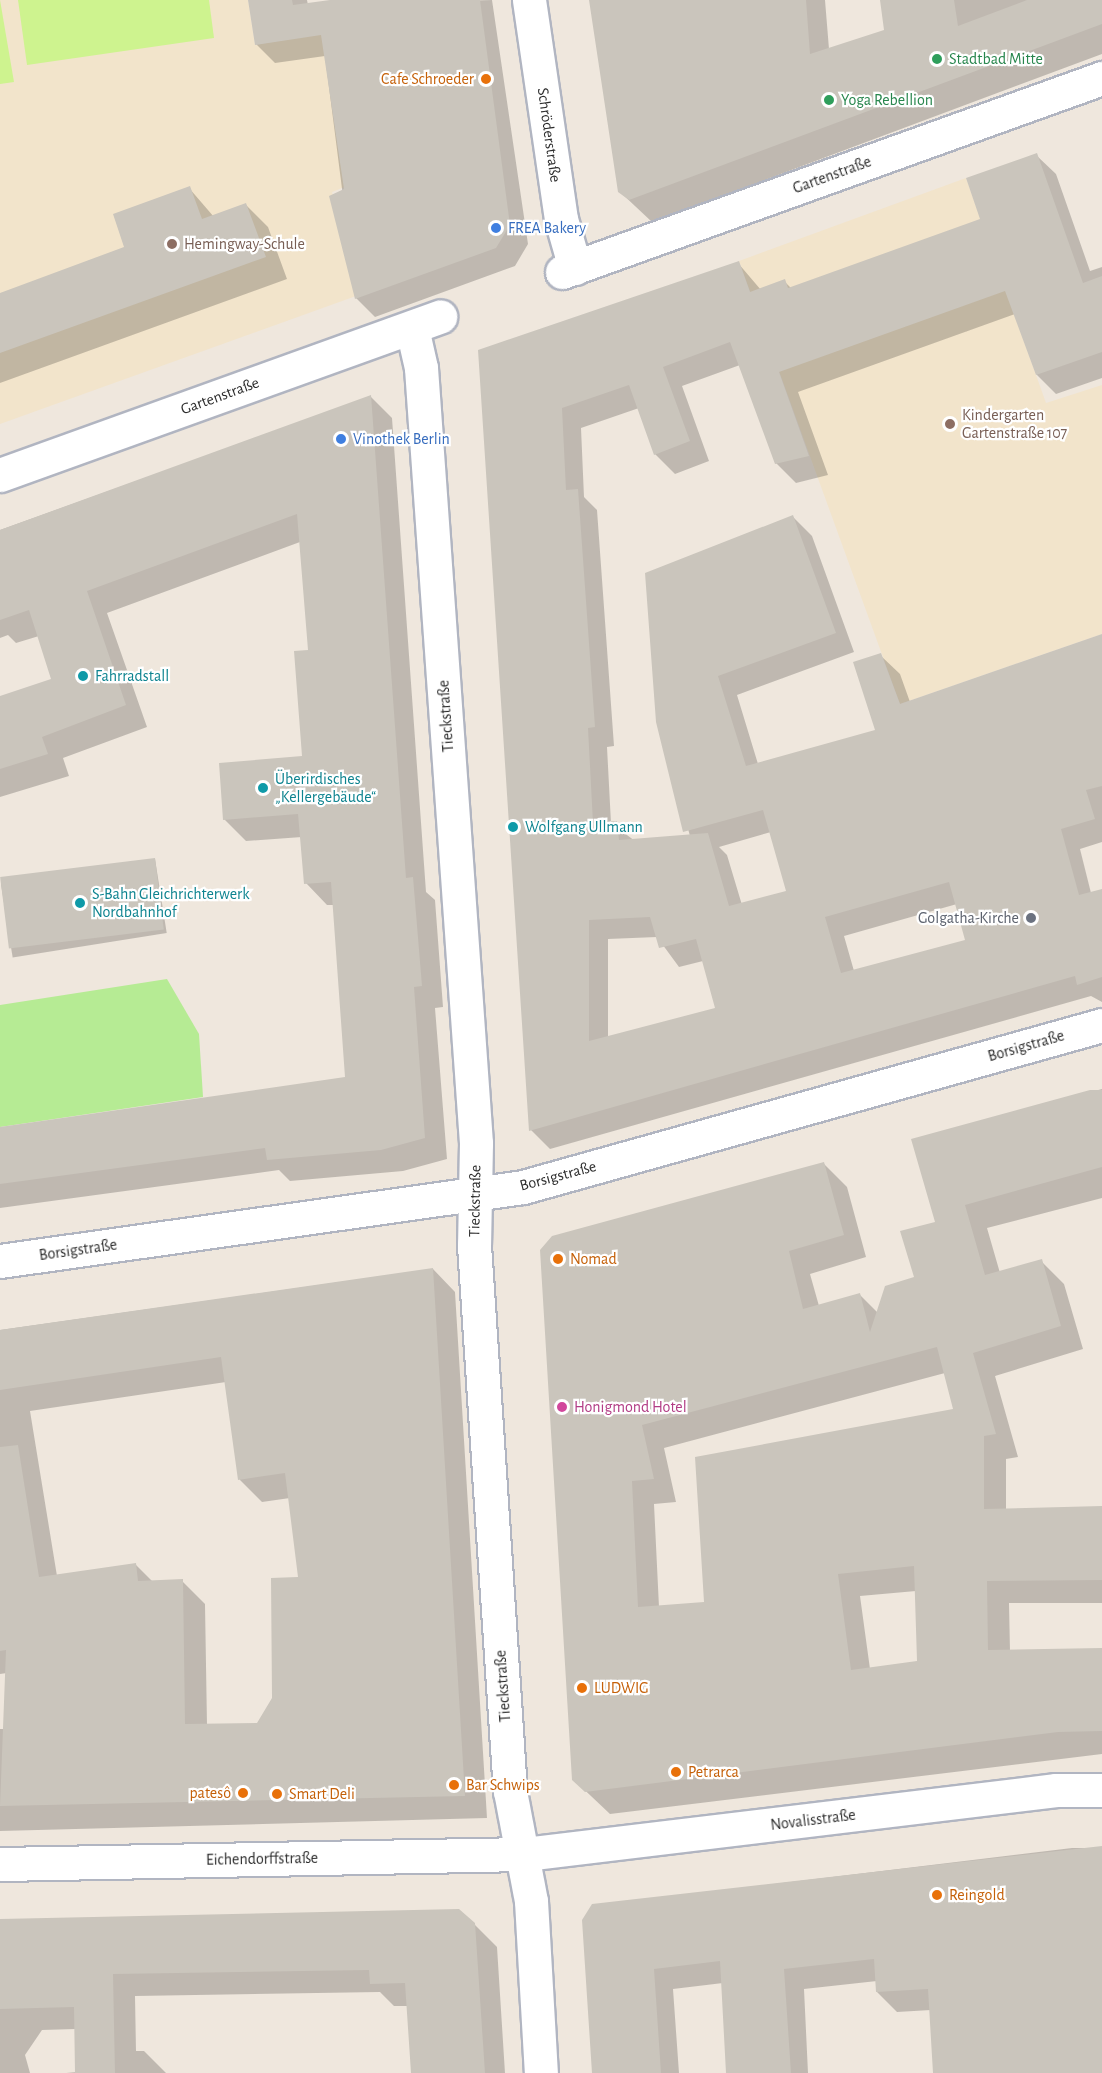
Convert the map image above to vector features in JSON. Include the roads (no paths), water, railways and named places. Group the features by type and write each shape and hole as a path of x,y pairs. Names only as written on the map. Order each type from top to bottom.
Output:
{"street":[{"name":"Schröderstraße","path":"529,0 569,270"},
{"name":"Gartenstraße","path":"569,270 1102,78"},
{"name":"Gartenstraße","path":"0,476 426,322"},
{"name":"Tieckstraße","path":"426,322 425,410 475,1131 474,1194 510,1791 525,1854 541,2073"},
{"name":"Borsigstraße","path":"0,1261 523,1187 1102,1025"},
{"name":"Novalisstraße","path":"525,1854 1056,1790 1102,1790"},
{"name":"Eichendorffstraße","path":"0,1864 525,1854"}],"place":[{"name":"Stadtbad Mitte","path":"937,59"},
{"name":"Cafe Schroeder","path":"486,79"},
{"name":"Yoga Rebellion","path":"829,100"},
{"name":"FREA Bakery","path":"496,228"},
{"name":"Hemingway-Schule","path":"172,244"},
{"name":"Kindergarten Gartenstraße 107","path":"950,424"},
{"name":"Vinothek Berlin","path":"341,439"},
{"name":"Fahrradstall","path":"83,676"},
{"name":"Überirdisches „Kellergebäude“","path":"263,788"},
{"name":"Wolfgang Ullmann","path":"513,827"},
{"name":"S-Bahn Gleichrichterwerk Nordbahnhof","path":"80,903"},
{"name":"Golgatha-Kirche","path":"1031,918"},
{"name":"Nomad","path":"558,1259"},
{"name":"Honigmond Hotel","path":"562,1407"},
{"name":"LUDWIG","path":"582,1688"},
{"name":"Petrarca","path":"676,1772"},
{"name":"Bar Schwips","path":"454,1785"},
{"name":"patesô","path":"243,1793"},
{"name":"Smart Deli","path":"277,1794"},
{"name":"Reingold","path":"937,1895"}]}
